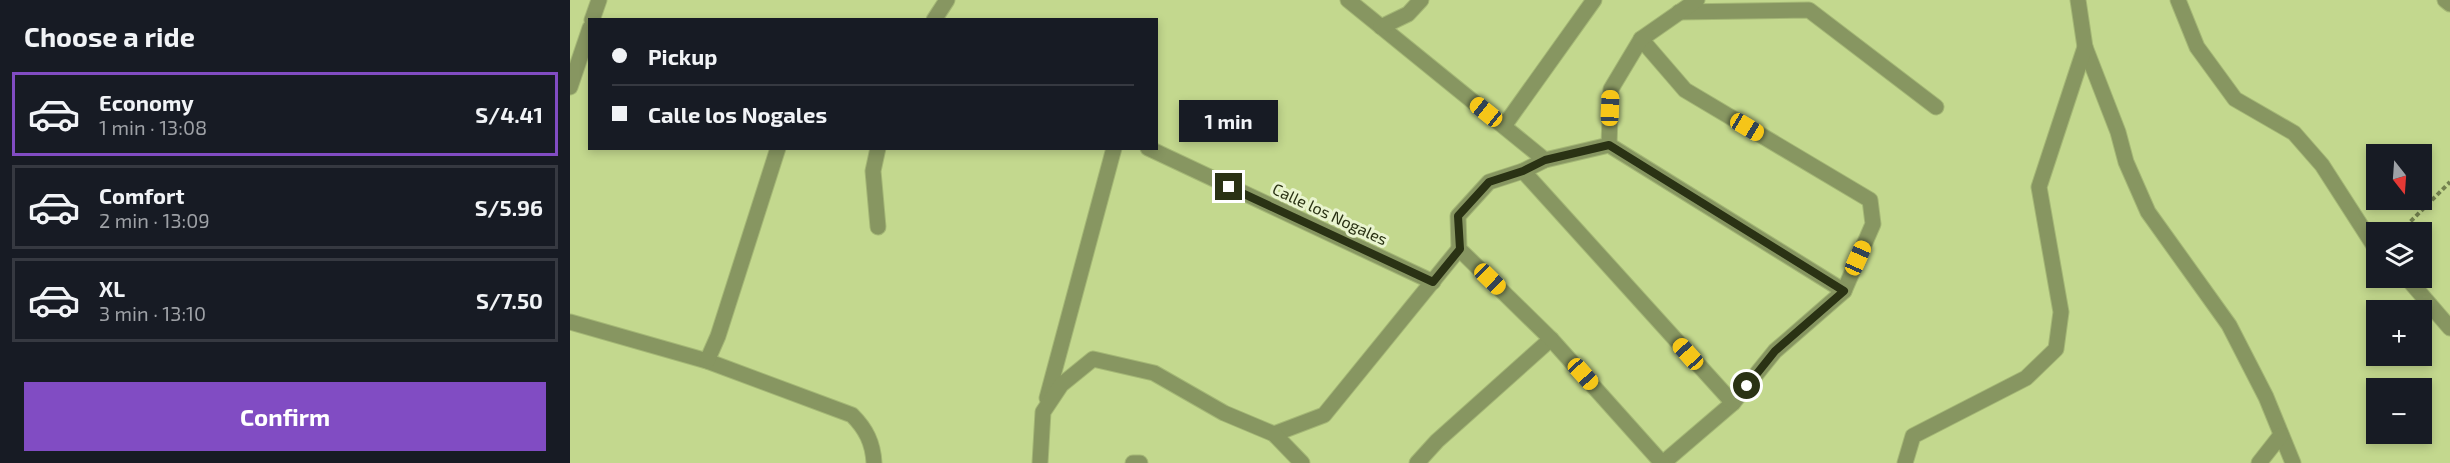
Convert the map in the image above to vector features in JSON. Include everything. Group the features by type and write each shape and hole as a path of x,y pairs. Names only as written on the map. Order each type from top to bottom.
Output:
{"street":[{"path":"593,18 599,0"},
{"path":"935,18 947,0"},
{"path":"1348,0 1545,160"},
{"path":"1381,27 1408,14 1421,0"},
{"path":"1504,126 1594,0"},
{"path":"1609,145 1611,89 1641,39 1697,0"},
{"path":"2078,0 2085,47 2118,132 2126,162 2148,212 2229,325 2266,397 2293,463"},
{"path":"2178,0 2197,47 2235,99 2294,133 2322,165 2366,233"},
{"path":"2445,0 2450,4"},
{"path":"1677,12 1809,10 1936,107"},
{"path":"571,82 588,34"},
{"path":"1641,39 1685,90 1870,200 1873,224 1844,291 1775,351 1733,403 1662,463 1551,339 1460,249 1458,216 1489,182 1523,171 1545,160 1609,145 1844,291"},
{"path":"1905,463 1913,436 2026,378 2056,349 2061,312 2039,187 2085,47"},
{"path":"707,361 718,336 777,150"},
{"path":"878,150 873,171 878,227"},
{"path":"1040,463 1043,412 1113,150"},
{"name":"Calle los Nogales","path":"1152,150 1433,282"},
{"path":"1523,171 1733,403"},
{"path":"1274,434 1324,415 1460,249"},
{"path":"2416,288 2450,328"},
{"path":"570,322 707,361 852,415 867,433 874,463"},
{"path":"1417,463 1437,441 1551,339"},
{"path":"1043,412 1061,385 1093,360 1154,373 1224,414 1274,434 1302,463"},
{"path":"2259,463 2281,435"},
{"path":"1133,463 1140,463"}],"path":[{"path":"2410,222 2450,182"}],"route":[{"path":"1229,187 1433,282 1460,249 1458,216 1489,182 1523,171 1545,160 1609,145 1844,291 1775,351 1747,386"}]}
